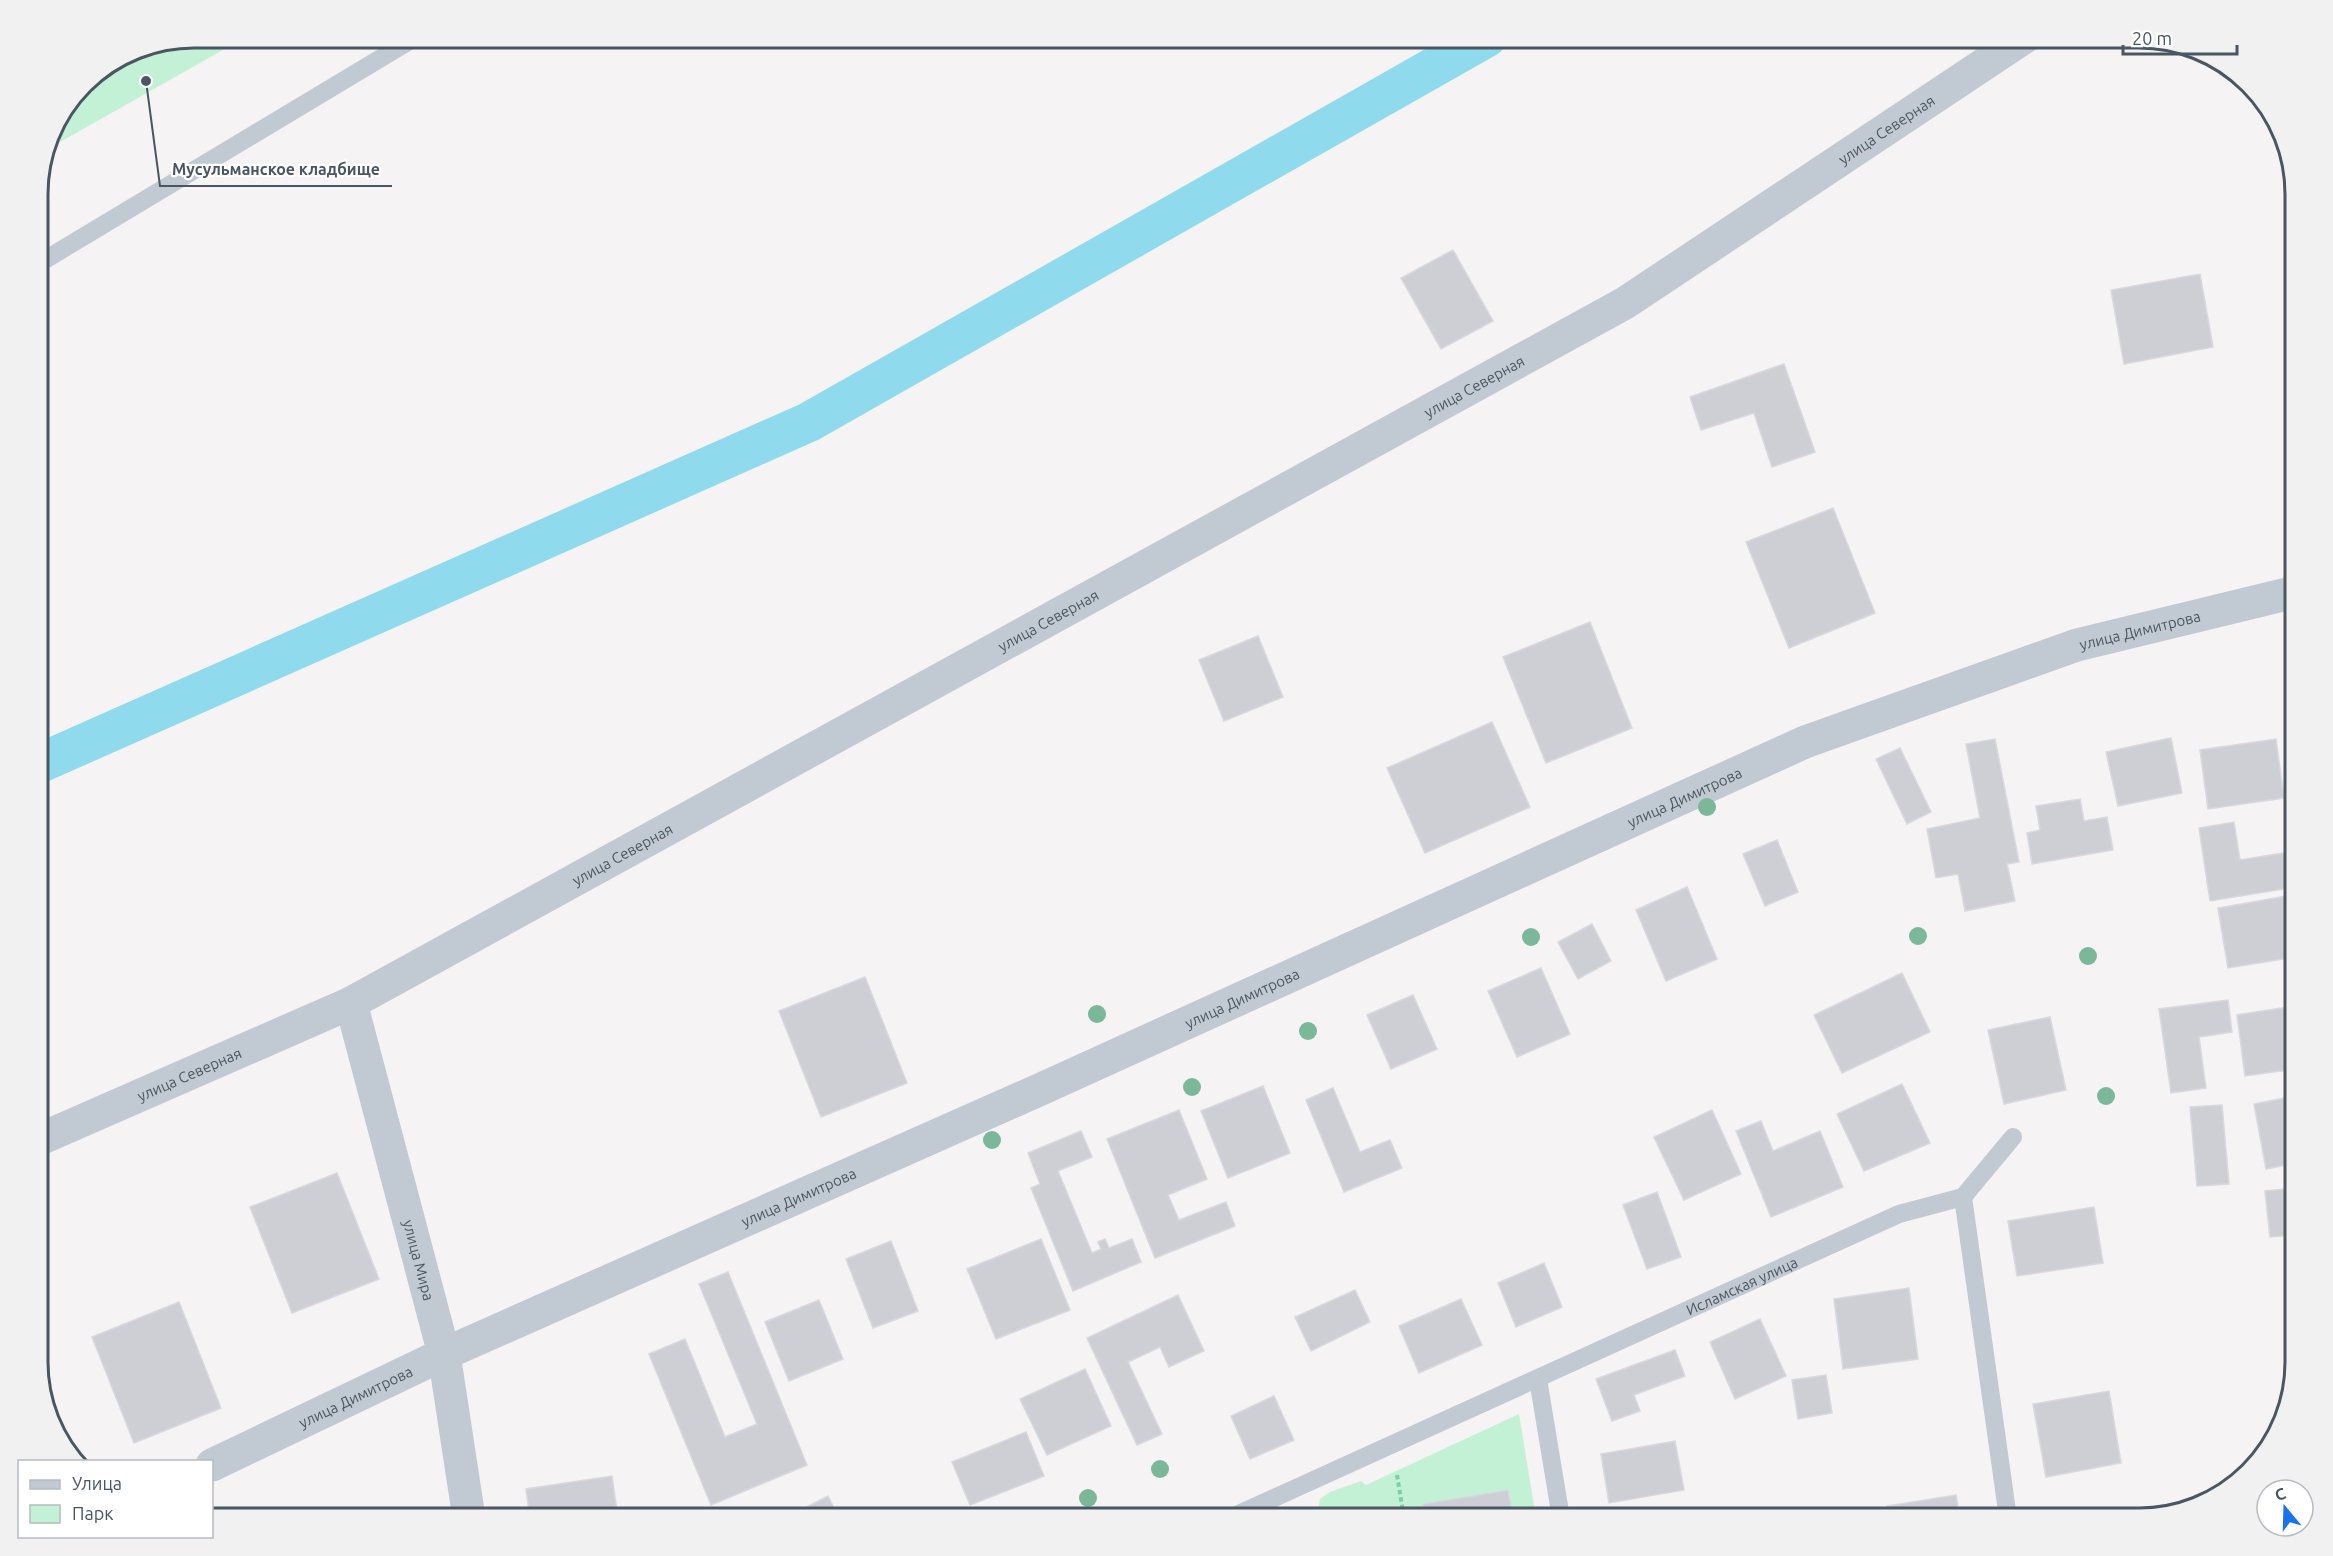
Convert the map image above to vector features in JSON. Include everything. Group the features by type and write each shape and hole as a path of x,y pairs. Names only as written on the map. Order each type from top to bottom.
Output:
{"street":[{"name":"улица Северная","path":"48,1136 351,1003 1625,303 2010,48"},
{"name":"улица Димитрова","path":"213,1465 444,1354 1039,1090 1805,742 2077,645 2285,594"},
{"name":"улица Мира","path":"351,1003 444,1354 467,1508"}],"lane":[{"path":"48,258 399,48"},
{"path":"2007,1508 1963,1197 2013,1137"},
{"name":"Исламская улица","path":"1252,1508 1899,1214 1963,1197"},
{"path":"1538,1379 1559,1508"}],"path":[{"path":"1396,1470 1402,1508"}],"green space":[{"path":"226,48 57,144 68,121 84,98 105,78 121,68 138,59 175,49"},
{"path":"1519,1414 1534,1508 1314,1508 1319,1506 1320,1499 1330,1492 1361,1481 1366,1485"}],"building":[{"path":"1453,250 1493,321 1441,349 1401,278"},
{"path":"2200,274 2213,347 2124,364 2111,290"},
{"path":"1784,364 1815,452 1772,467 1754,413 1701,430 1690,397"},
{"path":"1833,508 1875,613 1789,648 1746,542"},
{"path":"1590,622 1632,728 1546,763 1503,657"},
{"path":"1258,636 1283,697 1224,721 1199,660"},
{"path":"1492,722 1530,807 1425,853 1387,768"},
{"path":"2171,738 2182,793 2118,806 2106,752"},
{"path":"1995,739 2019,862 2007,864 2015,901 1965,911 1958,874 1936,878 1927,829 1980,818 1966,744"},
{"path":"2276,739 2284,798 2208,809 2200,750"},
{"path":"1900,748 1931,812 1907,824 1876,759"},
{"path":"2080,799 2084,821 2107,817 2113,850 2032,864 2027,833 2040,830 2036,806"},
{"path":"2234,822 2240,860 2285,853 2285,889 2210,901 2199,828"},
{"path":"1777,840 1798,892 1765,906 1743,854"},
{"path":"1687,887 1717,959 1666,981 1636,910"},
{"path":"2285,896 2285,959 2228,968 2218,908"},
{"path":"1592,924 1611,961 1578,979 1558,942"},
{"path":"1541,968 1570,1034 1517,1057 1488,991"},
{"path":"1902,973 1930,1032 1842,1073 1814,1015"},
{"path":"865,977 907,1083 821,1117 779,1011"},
{"path":"1413,995 1437,1049 1391,1069 1367,1015"},
{"path":"2228,1000 2232,1032 2199,1037 2206,1088 2171,1093 2159,1009"},
{"path":"2285,1008 2285,1070 2245,1076 2237,1015"},
{"path":"2050,1017 2066,1090 2004,1104 1988,1030"},
{"path":"1902,1084 1930,1143 1864,1171 1837,1114"},
{"path":"1263,1086 1290,1153 1228,1178 1201,1111"},
{"path":"1333,1088 1360,1152 1390,1140 1402,1168 1344,1192 1306,1100"},
{"path":"2285,1098 2285,1165 2266,1169 2254,1104"},
{"path":"2222,1105 2229,1184 2197,1186 2190,1107"},
{"path":"1179,1110 1207,1179 1168,1195 1179,1220 1226,1202 1235,1226 1155,1258 1107,1139"},
{"path":"1712,1110 1741,1174 1684,1200 1654,1137"},
{"path":"1761,1121 1773,1151 1820,1131 1843,1187 1771,1217 1736,1131"},
{"path":"1081,1131 1092,1157 1058,1171 1092,1253 1101,1249 1098,1242 1105,1239 1109,1248 1132,1239 1141,1262 1073,1291 1031,1188 1040,1184 1028,1153"},
{"path":"337,1173 379,1279 292,1313 250,1207"},
{"path":"2285,1189 2285,1236 2270,1237 2265,1191"},
{"path":"1657,1192 1681,1257 1647,1269 1623,1205"},
{"path":"2094,1207 2103,1263 2017,1276 2008,1221"},
{"path":"1041,1239 1070,1310 996,1339 967,1269"},
{"path":"891,1241 918,1311 873,1328 846,1259"},
{"path":"1544,1263 1562,1307 1516,1327 1498,1283"},
{"path":"728,1272 807,1465 711,1505 649,1354 685,1339 725,1437 757,1424 699,1284"},
{"path":"1909,1288 1918,1359 1843,1369 1834,1299"},
{"path":"1355,1290 1370,1322 1311,1351 1295,1317"},
{"path":"1178,1295 1204,1351 1169,1367 1160,1347 1128,1362 1162,1434 1137,1445 1087,1338"},
{"path":"1461,1299 1482,1345 1419,1373 1399,1326"},
{"path":"819,1300 843,1359 789,1381 765,1322"},
{"path":"179,1302 221,1408 134,1443 92,1337"},
{"path":"1760,1319 1786,1376 1735,1399 1710,1342"},
{"path":"1675,1350 1685,1376 1634,1395 1640,1411 1612,1421 1596,1379"},
{"path":"1085,1369 1111,1426 1047,1455 1020,1399"},
{"path":"1826,1375 1832,1413 1798,1419 1792,1380"},
{"path":"2109,1391 2121,1463 2046,1477 2033,1404"},
{"path":"1274,1396 1294,1440 1250,1459 1231,1416"},
{"path":"1026,1432 1044,1476 970,1505 952,1462"},
{"path":"1675,1441 1684,1490 1609,1503 1601,1454"},
{"path":"612,1476 617,1508 529,1508 526,1489"},
{"path":"1508,1490 1511,1508 1424,1508 1423,1504"},
{"path":"1956,1495 1958,1508 1887,1508 1887,1506"},
{"path":"828,1496 834,1508 805,1508"}],"waterway":[{"path":"48,760 809,422 1468,48"}],"place":[{"name":"Мусульманское кладбище","path":"146,81"}]}
